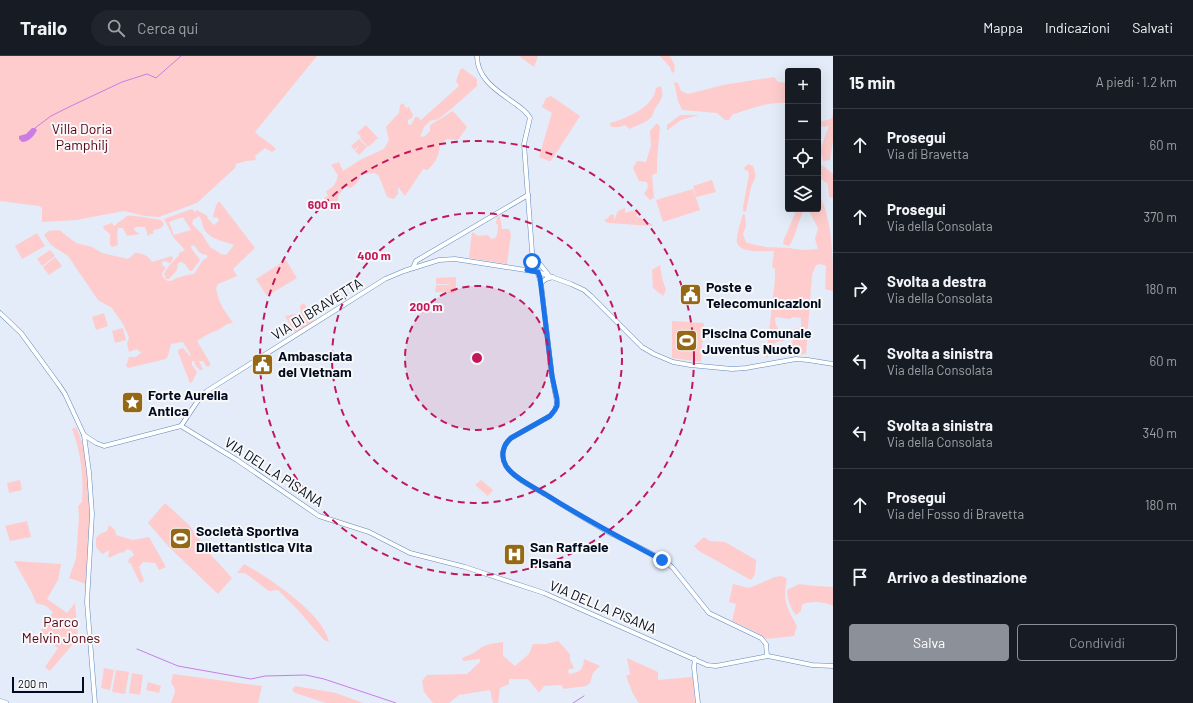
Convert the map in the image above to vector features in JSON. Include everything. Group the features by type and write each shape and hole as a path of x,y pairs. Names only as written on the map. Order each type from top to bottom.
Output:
{"main road":[{"path":"477,56 478,68 486,81 524,111 530,120 524,142 533,254 532,265 527,270"},
{"path":"413,268 416,261 528,195"},
{"path":"533,254 541,283 557,406 550,416 508,441 503,449 503,461 508,468 526,482 606,531 666,562 673,568 708,613 760,637 765,643 767,656"},
{"path":"533,254 548,275"},
{"name":"VIA DI BRAVETTA","path":"181,426 199,399 210,389 381,281 413,268 439,260 449,259 538,272 584,290 642,346 661,358 673,362 732,369 748,368 796,359 833,364"},
{"path":"541,283 546,279 553,277"},
{"path":"0,313 21,333 60,386 84,435 92,503 87,602 95,703"},
{"path":"86,448 90,442 106,446 181,426"},
{"name":"VIA DELLA PISANA","path":"181,426 245,466 316,514 369,532 410,553 466,567 544,593 710,666 767,656 812,665 833,666"},
{"path":"84,435 96,443"},
{"path":"693,659 698,703"},
{"path":"694,667 701,662"},
{"path":"0,701 6,703"}],"green space":[{"name":"Villa Doria Pamphilj","path":"0,56 317,56 255,132 276,149 272,152 265,148 255,156 256,160 236,164 235,168 197,203 159,217 145,216 124,211 76,220 42,222 42,208 39,206 0,201"},
{"path":"519,56 538,56 534,67"},
{"path":"660,56 670,56 675,66 674,72 672,73 670,67"},
{"path":"462,68 477,79 477,86 438,119 430,121 424,127 420,137 425,136 430,131 430,125 453,111 467,127 458,140 447,139 440,145 438,156 430,168 427,170 423,169 405,196 398,187 398,194 394,199 387,197 379,176 375,173 362,174 357,183 351,188 345,187 338,196 338,205 331,212 324,203 324,198 328,196 326,191 334,185 338,175 331,165 339,162 343,171 360,160 384,149 389,140 386,127 399,113 400,105 403,103 406,108 409,107 413,115 412,118 408,120 408,124 411,125 415,117 418,117 421,120 459,86 456,81"},
{"path":"774,77 778,82 785,83 785,103 767,104 752,108 732,115 729,120 725,120 717,113 682,110 678,101 674,82 678,83 681,91 688,94 723,85"},
{"path":"661,86 662,97 650,118 645,122 629,129 625,125 611,127 610,123 631,115 645,107 654,95 656,88"},
{"path":"551,96 580,116 551,161 549,161 539,157 552,113 542,107 546,98"},
{"path":"833,114 833,141 830,160 823,161 821,147 829,126 821,127 821,121 831,119"},
{"path":"680,115 699,115 681,120 667,130 667,125"},
{"path":"657,123 660,127 657,173 652,175 654,198 650,200 644,194 648,187 647,182 639,181 633,168 637,161 646,162 651,146 650,131"},
{"path":"366,125 378,138 368,147 360,138 361,136 357,133"},
{"path":"359,139 367,147 359,155 355,151 360,145 354,150 351,146"},
{"path":"748,164 753,166 756,176 751,187 746,212 743,211 743,207 749,175 748,171 744,168"},
{"path":"821,166 833,174 833,198 829,197 828,184 821,179"},
{"path":"712,180 716,192 696,197 693,186"},
{"path":"693,189 700,210 663,222 656,200"},
{"path":"821,199 827,214 831,240 833,291 825,289 826,266 820,264 816,265 812,275 806,354 793,355 791,353 794,329 801,328 801,318 792,317 790,319 775,317 777,328 785,335 784,341 779,341 774,344 766,359 775,279 775,269 772,267 774,251 753,251 739,246 737,236 743,214 745,215 746,226 743,234 747,243 765,247 802,250 818,249 815,239 818,228 810,212 821,212"},
{"path":"219,201 255,248 233,269 237,276 218,284 216,288 220,303 233,323 227,324 197,341 210,363 210,366 207,367 203,361 199,361 203,370 200,370 194,361 192,361 192,365 197,372 190,383 178,352 179,349 183,348 190,356 191,355 183,342 171,344 166,359 128,368 126,366 129,357 136,357 143,351 140,352 137,349 129,352 127,344 129,337 123,324 112,308 98,300 68,256 51,245 44,235 48,231 59,230 76,243 92,247 102,253 128,259 134,253 147,256 152,262 172,256 173,259 170,263 165,261 162,262 162,265 166,268 162,273 163,277 167,281 171,281 183,276 194,274 203,260 208,257 206,254 204,255 199,252 195,246 192,245 191,248 200,260 192,271 190,271 185,264 181,262 178,263 177,270 169,279 166,279 164,274 168,267 179,255 179,253 185,250 174,238 164,219 192,209 195,212 197,210 207,216 214,225 219,221 217,217 214,218 213,216","holes":["199,216 204,229 208,234 218,240 234,245 226,255 221,254 210,247 202,234 192,224 193,220","183,217 191,230 174,235 169,222"]},
{"path":"625,208 625,213 639,209 636,216 652,224 652,226 608,223 604,220 610,215 614,214 614,220 618,211"},
{"path":"796,212 803,212 792,242 789,246 783,244"},
{"path":"127,216 161,220 164,224 161,228 154,230 153,234 148,236 145,227 134,228 135,231 140,234 127,236 123,228 118,228 118,244 112,247 110,245 110,234 104,229 103,226 112,223 114,226"},
{"path":"500,216 502,229 509,229 511,234 507,264 469,258 472,232 478,236 488,235 491,239 495,238 498,229 498,224 496,224 497,217"},
{"path":"37,233 45,246 22,259 15,246"},
{"path":"50,250 55,256 42,266 37,259"},
{"path":"55,257 62,266 49,275 43,267"},
{"path":"286,260 297,278 267,296 256,279"},
{"path":"660,265 666,290 663,296 653,288 652,270"},
{"path":"456,277 456,291 453,293 435,292 436,285 449,285 436,284 436,278"},
{"path":"304,303 314,321 295,333 285,316 301,313 300,306"},
{"path":"104,313 108,326 96,330 92,317"},
{"name":"Piscina Comunale Juventus Nuoto","path":"672,321 704,323 701,362 672,358"},
{"path":"123,328 126,340 115,343 112,331"},
{"path":"76,427 83,445 90,484 90,525 86,584 69,578 76,559 79,516 78,506 82,502 83,493 80,456 72,429"},
{"path":"20,480 22,490 9,493 7,483"},
{"path":"481,480 493,490 488,496 475,485"},
{"name":"Società Sportiva Dilettantistica Vita","path":"165,503 188,524 212,556 232,578 218,594 170,548 148,523"},
{"path":"27,521 31,537 10,541 5,526"},
{"path":"109,525 115,530 116,535 133,540 149,537 166,567 159,570 155,563 143,562 139,567 144,581 140,583 131,564 128,562 134,555 132,551 127,549 124,552 109,558 108,555 110,550 102,554 96,547 96,538 100,534 107,531"},
{"path":"704,537 710,541 725,542 756,560 755,574 751,580 699,551 694,546"},
{"name":"Parco Melvin Jones","path":"14,561 61,564 58,580 47,599 67,613 75,603 78,638 50,671 45,667 58,648 39,634 53,612 46,606 36,603"},
{"path":"244,564 280,587 306,608 325,631 329,642 324,640 278,590 269,591 245,573 237,573"},
{"path":"782,576 787,579 785,593 786,604 797,626 794,636 767,639 732,621 736,604 729,602 733,584 749,588 775,577"},
{"path":"799,584 833,587 833,606 809,602 802,605 801,611 796,615 789,603 787,590"},
{"path":"558,641 570,654 570,660 574,668 568,670 569,674 582,668 584,659 600,666 593,673 590,683 586,686 564,689 561,685 544,686 539,693 528,679 509,679 509,684 500,688 498,703 493,703 490,690 459,695 449,703 433,703 424,692 422,681 427,675 467,674 480,662 480,659 463,661 462,658 474,653 482,647 503,642 503,656 515,666 529,654 533,644 546,644"},
{"path":"627,658 658,672 658,680 693,677 695,703 639,703 633,694 626,676 630,674"},
{"path":"104,668 114,670 110,690 101,688"},
{"path":"116,670 129,672 125,694 112,692"},
{"path":"132,673 143,675 140,695 129,693"},
{"path":"173,674 262,686 258,703 171,703 175,693 171,683"},
{"path":"148,682 161,686 159,693 146,690"},
{"path":"295,686 336,693 363,703 326,703 295,693 292,690"}],"shaded area":[{"path":"32,128 37,130 29,140 22,142 19,139 19,136 26,134"}],"waterway":[{"path":"35,128 51,116 122,82 147,74 156,78 181,56"},
{"path":"137,649 178,666 251,679 265,676 306,675 324,679 396,703"},
{"path":"573,703 584,696"}],"place":[{"name":"Poste e Telecomunicazioni","path":"690,295"},
{"name":"Piscina Comunale Juventus Nuoto","path":"687,341"},
{"name":"Ambasciata del Vietnam","path":"263,364"},
{"name":"Forte Aurelia Antica","path":"133,403"},
{"name":"Società Sportiva Dilettantistica Vita","path":"181,539"},
{"name":"San Raffaele Pisana","path":"514,555"}],"route":[{"path":"532,262 531,267 527,270 538,272 540,278 552,376 557,396 557,406 550,416 511,438 507,442 502,453 506,467 523,480 606,531 662,560"}]}
